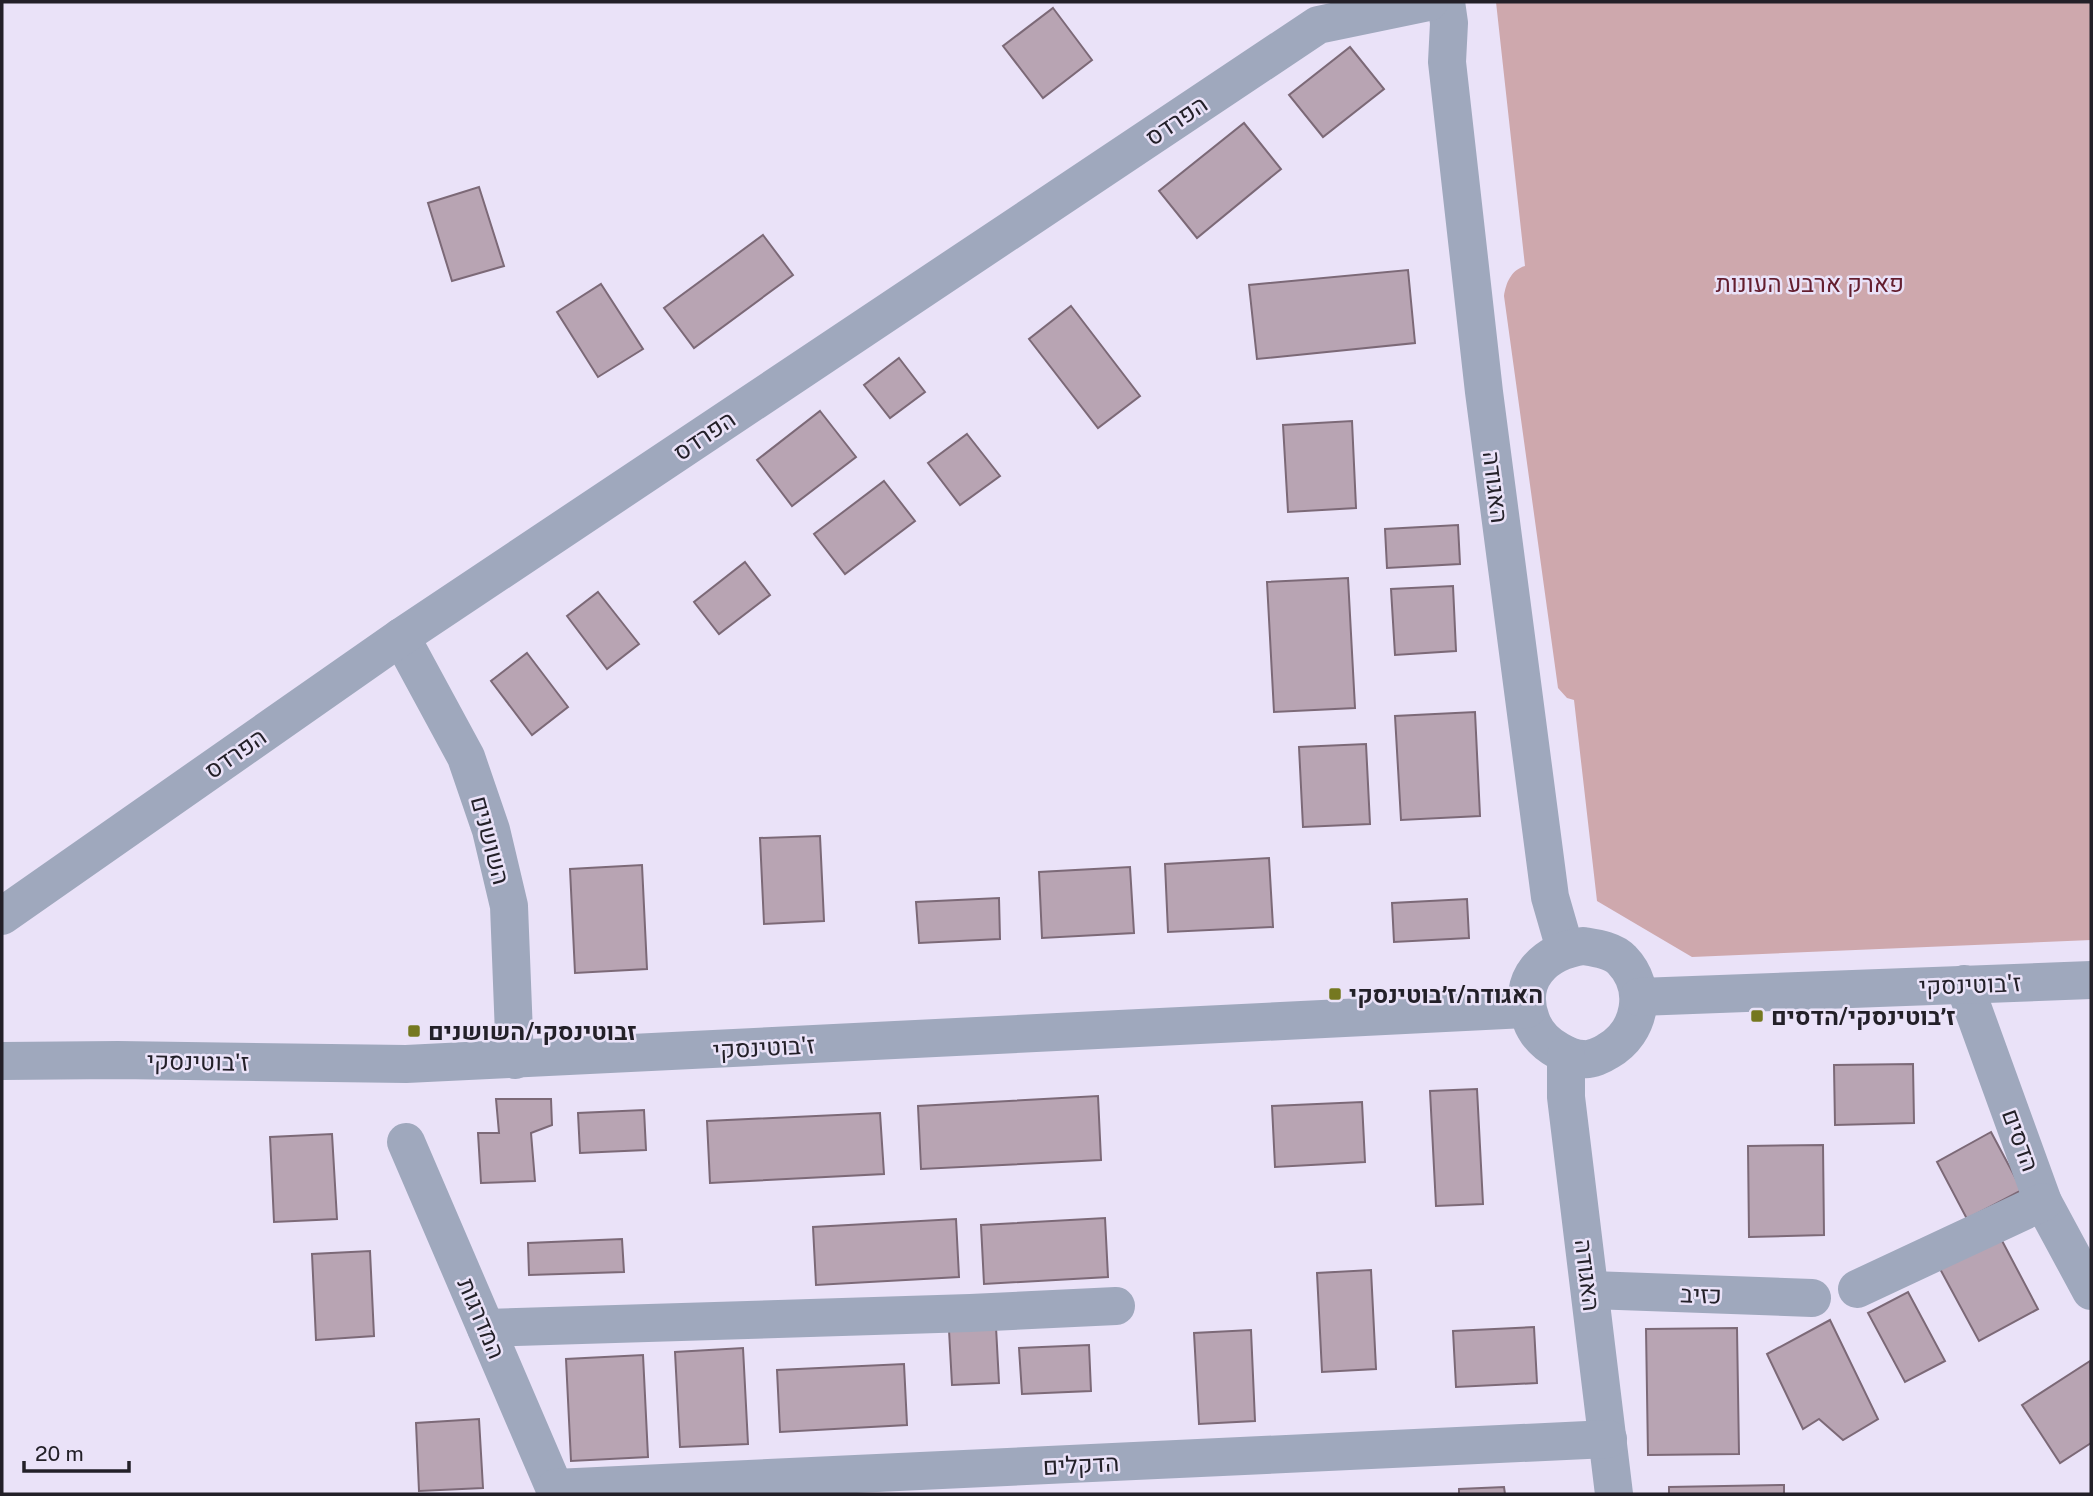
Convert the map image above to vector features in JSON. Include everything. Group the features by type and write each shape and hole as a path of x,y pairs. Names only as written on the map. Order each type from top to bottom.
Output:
{"street":[{"name":"הפרדס","path":"2,916 401,637 1318,24 1445,7"},
{"name":"האגודה","path":"1445,7 1447,62 1487,418 1550,897 1565,949"},
{"name":"השושנים","path":"401,637 466,757 491,830 509,906 514,1060"},
{"path":"1583,946 1601,949 1621,958 1632,975 1639,997 1638,1015 1631,1031 1619,1044 1586,1060 1566,1055 1548,1045 1534,1029 1527,1009 1528,989 1535,972 1548,957 1565,949 1583,946"},
{"name":"ז'בוטינסקי","path":"1639,997 2091,980"},
{"name":"הדסים","path":"1964,984 2043,1202 2091,1291"},
{"name":"ז'בוטינסקי","path":"2,1061 406,1064 1527,1009"},
{"name":"האגודה","path":"1566,1055 1566,1097 1614,1494"},
{"name":"המדרגות","path":"406,1142 556,1491"},
{"path":"1857,1289 2043,1202"},
{"name":"כזיב","path":"1591,1290 1812,1298"},
{"path":"486,1328 1116,1306"},
{"name":"הדקלים","path":"556,1491 1608,1439"}],"green space":[{"name":"פארק ארבע העונות","path":"1496,2 2091,2 2091,940 1692,957 1597,901 1574,700 1567,698 1558,688 1504,296 1510,278 1525,266"}],"building":[{"path":"1053,8 1092,60 1043,98 1003,46"},
{"path":"1350,47 1384,89 1323,137 1289,95"},
{"path":"1244,123 1281,169 1197,238 1159,191"},
{"path":"479,187 504,266 452,281 428,203"},
{"path":"763,235 793,275 694,348 664,308"},
{"path":"1408,270 1415,343 1257,359 1249,285"},
{"path":"601,284 643,349 598,377 557,312"},
{"path":"1071,306 1140,396 1098,428 1029,339"},
{"path":"899,358 925,392 890,418 864,385"},
{"path":"820,411 856,457 792,506 757,460"},
{"path":"1352,421 1356,508 1288,512 1283,425"},
{"path":"967,434 1000,476 960,505 928,463"},
{"path":"884,481 915,521 845,574 814,534"},
{"path":"1458,525 1460,564 1387,568 1385,529"},
{"path":"745,562 770,595 719,634 694,602"},
{"path":"1348,578 1355,708 1274,712 1267,582"},
{"path":"1453,586 1456,651 1395,655 1391,589"},
{"path":"598,592 639,644 607,669 567,616"},
{"path":"527,653 568,707 532,735 491,681"},
{"path":"1475,712 1480,816 1401,820 1395,716"},
{"path":"1366,744 1370,824 1303,827 1299,747"},
{"path":"820,836 824,921 764,924 760,838"},
{"path":"1269,858 1273,927 1168,932 1165,864"},
{"path":"642,865 647,969 575,973 570,869"},
{"path":"1130,867 1134,933 1042,938 1039,872"},
{"path":"999,898 1000,939 919,943 916,902"},
{"path":"1467,899 1469,938 1394,942 1392,903"},
{"path":"1913,1064 1914,1123 1835,1125 1834,1065"},
{"path":"1477,1089 1483,1204 1436,1206 1430,1091"},
{"path":"1098,1096 1101,1160 921,1169 918,1106"},
{"path":"496,1099 551,1099 552,1125 531,1133 535,1181 481,1183 478,1133 499,1133"},
{"path":"1362,1102 1365,1162 1275,1167 1272,1106"},
{"path":"644,1110 646,1150 580,1153 578,1113"},
{"path":"880,1113 884,1174 710,1183 707,1121"},
{"path":"1991,1132 2022,1190 1967,1219 1937,1162"},
{"path":"332,1134 337,1219 274,1222 270,1137"},
{"path":"1823,1145 1824,1235 1749,1237 1748,1146"},
{"path":"1105,1218 1108,1277 984,1284 981,1225"},
{"path":"956,1219 959,1277 816,1285 813,1227"},
{"path":"1999,1235 2038,1309 1979,1341 1939,1267"},
{"path":"622,1239 624,1272 529,1275 528,1243"},
{"path":"370,1251 374,1336 316,1340 312,1254"},
{"path":"1371,1270 1376,1369 1322,1372 1317,1273"},
{"path":"1908,1292 1945,1361 1905,1382 1868,1313"},
{"path":"1830,1320 1878,1419 1843,1440 1819,1419 1803,1429 1767,1354"},
{"path":"996,1327 999,1383 952,1385 949,1330"},
{"path":"1534,1327 1537,1383 1456,1387 1453,1331"},
{"path":"1737,1328 1739,1454 1648,1455 1646,1329"},
{"path":"1251,1330 1255,1421 1199,1424 1194,1333"},
{"path":"1089,1345 1091,1391 1022,1394 1019,1348"},
{"path":"743,1348 748,1444 680,1447 675,1352"},
{"path":"643,1355 648,1457 571,1461 566,1359"},
{"path":"2090,1361 2091,1443 2060,1463 2022,1405"},
{"path":"904,1364 907,1425 780,1432 777,1370"},
{"path":"479,1419 483,1488 419,1491 416,1423"},
{"path":"1784,1485 1784,1494 1669,1494 1669,1487"},
{"path":"1504,1487 1505,1494 1459,1494 1459,1489"}],"place":[{"name":"האגודה/ז׳בוטינסקי","path":"1335,994"},
{"name":"ז׳בוטינסקי/הדסים","path":"1757,1016"},
{"name":"זבוטינסקי/השושנים","path":"414,1031"}]}
